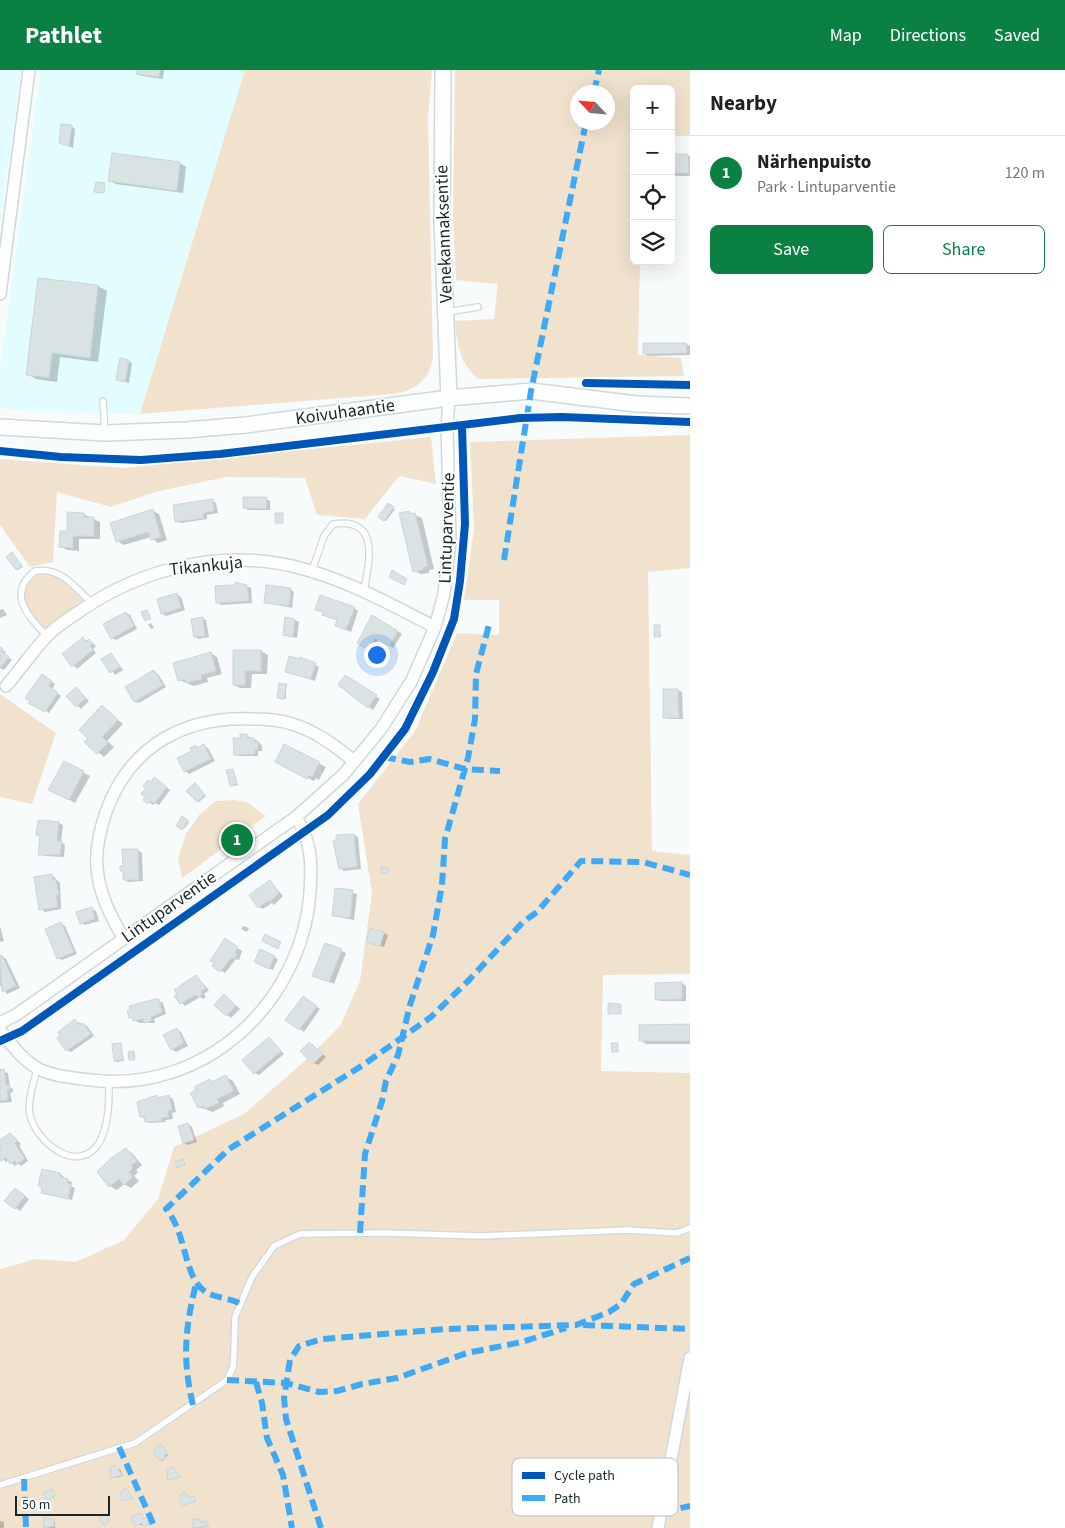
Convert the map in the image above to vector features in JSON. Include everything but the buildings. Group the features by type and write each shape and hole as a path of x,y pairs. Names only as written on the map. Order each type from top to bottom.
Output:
{"street":[{"path":"0,294 5,208 28,70"},
{"name":"Venekannaksentie","path":"443,70 442,222 449,398"},
{"name":"Koivuhaantie","path":"0,427 105,433 186,430 237,426 449,398 531,391 636,404 690,406"},
{"name":"Lintuparventie","path":"0,1023 16,1015 296,817 326,792 381,729 400,702 412,680 435,627 444,594 450,542 447,427 449,398"},
{"name":"Tikankuja","path":"6,686 47,636 92,603 129,583 170,568 190,564 249,561 312,571 364,591 435,627"},
{"path":"124,939 102,892 97,868 97,845 111,799 121,781 145,752 159,741 196,724 218,718 278,720 318,734 354,761"},
{"path":"0,1030 24,1060 38,1069 67,1077 109,1082 137,1081 189,1066 213,1053 256,1018 288,975 297,954 309,905 311,850 306,832 296,817"},
{"path":"671,1458 690,1358"}],"lane":[{"path":"447,312 478,307"},
{"path":"103,401 105,433"},
{"path":"312,571 324,536 333,524 344,522 358,527 367,535 371,554 364,591"},
{"path":"47,636 31,620 22,604 21,593 23,584 35,570 55,571 64,576 92,603"},
{"path":"38,1069 31,1091 30,1115 45,1140 60,1153 70,1156 87,1153 100,1141 107,1115 109,1082"},
{"path":"0,1485 135,1443 227,1380 233,1367 235,1317 240,1303 264,1258 274,1246 293,1236 320,1232 481,1236 628,1230 677,1233 690,1228"}],"shaded area":[{"path":"0,70 21,70 0,223"},
{"path":"41,70 245,70 140,414 6,410 0,406 0,370"},
{"path":"245,70 432,70 428,118 433,357 431,365 421,383 394,394 140,414"},
{"path":"455,70 690,70 690,136 675,136 675,85 630,85 630,265 640,265 638,355 681,358 684,376 478,379 463,360 455,321 494,319 498,284 456,280 453,218"},
{"path":"690,435 690,568 648,572 652,851 690,855 690,974 603,975 601,1071 690,1073 690,1528 0,1528 0,1269 35,1259 76,1262 124,1240 158,1199 174,1147 244,1114 307,1059 340,1026 360,981 372,893 358,804 415,731 457,633 499,635 499,600 464,600 474,528 470,442"},
{"path":"431,437 436,484 399,476 365,519 317,515 305,478 226,477 155,492 111,507 57,492 53,562 30,567 0,525 0,459 123,468"},
{"path":"36,572 55,572 80,594 86,602 46,631 32,616 24,603 25,590"},
{"path":"0,694 56,733 32,804 0,797"},
{"path":"234,800 247,802 266,816 182,878 178,858 186,834 199,815 216,801"}],"marked path":[{"path":"596,85 599,70"},
{"path":"504,560 531,391 584,130"},
{"path":"360,1233 365,1154 382,1101 386,1081 398,1055 410,1005 433,935 442,885 445,839 468,758 475,719 476,674 490,621"},
{"path":"384,757 410,762 429,759 465,769 500,771"},
{"path":"239,1303 210,1294 199,1285 189,1266 178,1230 166,1209 229,1149 363,1065 431,1017 469,980 523,922 537,912 581,861 643,862 690,875"},
{"path":"321,1528 286,1419 284,1398 290,1360 299,1346 322,1339 446,1329 576,1325 609,1312 621,1304 634,1284 690,1258"},
{"path":"193,1405 187,1373 186,1344 189,1315 196,1284"},
{"path":"583,1325 690,1329"},
{"path":"227,1380 286,1383 319,1392 337,1391 362,1384 397,1378 467,1353 522,1342 566,1328"},
{"path":"256,1382 262,1403 267,1438 283,1475 292,1528"},
{"path":"119,1447 155,1528"},
{"path":"24,1479 26,1528"},
{"path":"678,1509 690,1506"}],"cycle path":[{"path":"586,383 690,385"},
{"path":"0,451 61,457 141,460 220,454 520,418 562,417 690,422"},
{"path":"0,1041 22,1031 328,815 370,774 405,729 433,672 454,619 460,581 465,524 462,426"}],"place":[{"name":"Närhenpuisto","path":"237,840"}]}
